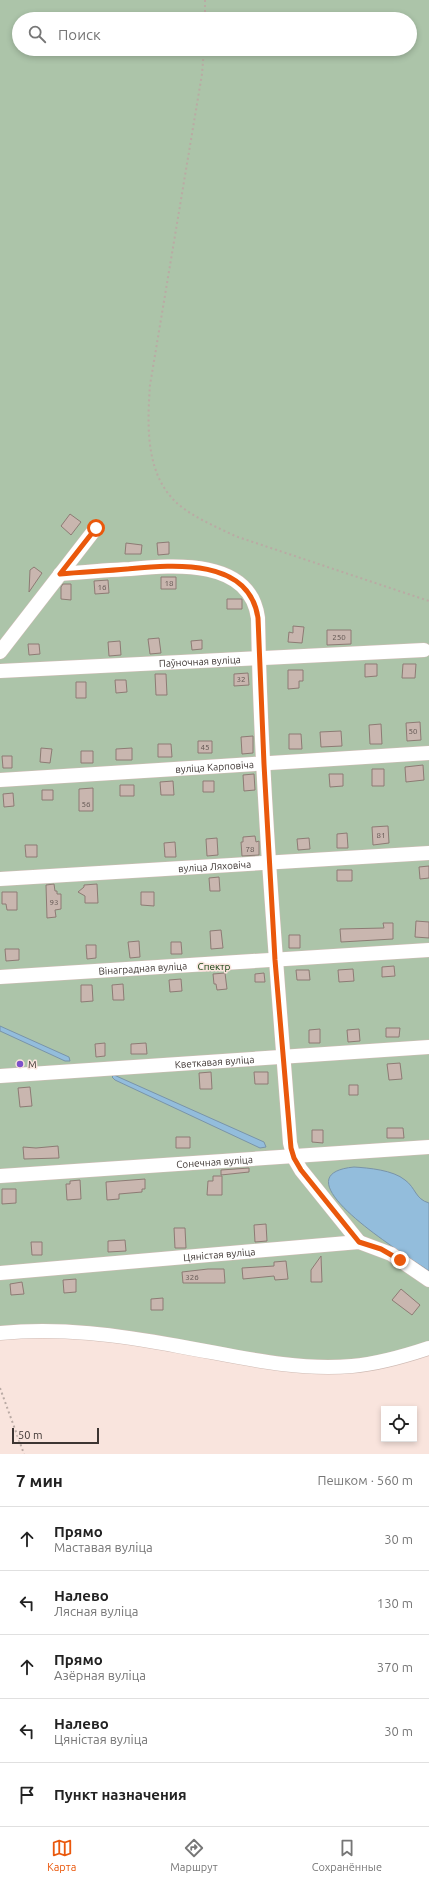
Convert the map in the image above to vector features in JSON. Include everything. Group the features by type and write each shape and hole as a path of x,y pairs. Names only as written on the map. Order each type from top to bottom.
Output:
{"street":[{"path":"0,652 96,528"},
{"path":"60,574 170,566 204,568 225,575 242,586 254,601 258,618 264,764 275,960 290,1143 294,1158 306,1176 359,1242"},
{"name":"Паўночная вуліца","path":"0,671 424,650"},
{"name":"вуліца Карповіча","path":"0,780 264,764 429,752"},
{"name":"вуліца Ляховіча","path":"0,879 429,853"},
{"name":"Вінаградная вуліца","path":"0,977 429,950"},
{"name":"Кветкавая вуліца","path":"0,1076 429,1047"},
{"name":"Сонечная вуліца","path":"0,1176 429,1148"},
{"name":"Цяністая вуліца","path":"0,1273 359,1242 386,1251 429,1280"},
{"path":"0,1333 57,1330 96,1333 137,1338 244,1359 319,1367 354,1366 388,1360 429,1348"}],"path":[{"path":"205,0 205,12"},
{"path":"203,56 202,74 150,385 148,437 159,479 168,494 183,508 235,536 429,601"},
{"path":"0,1388 24,1454"}],"green space":[{"name":"Спектр","path":"0,0 429,0 429,1348 353,1366 179,1346 0,1333"}],"water":[{"path":"0,1026 69,1057 70,1061 65,1061 0,1031"},
{"path":"114,1075 264,1142 266,1147 260,1148 115,1080 112,1077"},
{"path":"354,1167 381,1170 394,1174 409,1183 421,1199 429,1203 429,1271 376,1235 354,1218 337,1200 329,1185 333,1173"}],"building":[{"path":"70,514 81,522 71,535 61,526"},
{"path":"169,542 169,554 158,555 157,543"},
{"path":"126,543 142,545 141,554 125,554"},
{"path":"34,567 42,573 29,592 30,570"},
{"path":"161,577 176,577 176,589 161,589"},
{"path":"108,580 109,593 95,594 94,581"},
{"path":"63,584 71,584 71,600 61,599 61,587"},
{"path":"227,599 242,599 242,609 227,609"},
{"path":"293,626 304,627 302,643 288,642 289,632 293,633"},
{"path":"327,630 351,630 351,644 327,645"},
{"path":"159,638 161,653 150,654 148,639"},
{"path":"202,640 202,649 192,650 191,641"},
{"path":"120,641 121,655 109,656 108,642"},
{"path":"28,644 39,644 40,654 29,655"},
{"path":"365,664 377,664 377,676 365,677"},
{"path":"403,664 416,664 415,678 402,678"},
{"path":"288,670 303,670 303,681 299,681 299,688 288,689"},
{"path":"248,673 249,685 234,686 234,674"},
{"path":"155,674 166,674 167,695 156,695"},
{"path":"115,680 126,680 127,692 116,693"},
{"path":"76,682 86,682 86,698 76,698"},
{"path":"420,722 421,740 407,741 406,723"},
{"path":"381,724 382,744 370,744 369,725"},
{"path":"341,731 342,746 321,747 320,732"},
{"path":"289,734 301,734 302,749 289,749"},
{"path":"253,736 253,753 242,754 241,737"},
{"path":"198,741 212,741 212,753 198,753"},
{"path":"158,744 171,744 172,757 158,757"},
{"path":"41,748 52,749 50,763 40,762"},
{"path":"132,748 132,760 116,760 116,749"},
{"path":"81,751 93,751 93,763 81,763"},
{"path":"2,756 12,756 12,768 3,768"},
{"path":"423,765 424,780 406,782 405,767"},
{"path":"372,769 384,769 384,786 372,786"},
{"path":"254,774 255,790 244,791 243,775"},
{"path":"329,774 343,774 343,786 330,787"},
{"path":"173,781 174,795 161,795 160,782"},
{"path":"203,781 214,781 214,792 203,792"},
{"path":"120,785 134,785 134,796 120,796"},
{"path":"93,788 93,811 79,811 79,789"},
{"path":"42,790 53,790 53,800 42,800"},
{"path":"13,793 14,806 4,807 3,794"},
{"path":"388,826 389,843 373,845 372,827"},
{"path":"347,833 348,848 337,848 337,834"},
{"path":"255,836 256,842 259,841 259,855 242,856 241,842 243,842 243,837"},
{"path":"217,838 218,855 207,856 206,839"},
{"path":"309,838 310,849 298,850 297,839"},
{"path":"175,842 176,857 165,857 164,843"},
{"path":"25,845 37,845 37,857 26,857"},
{"path":"429,866 429,878 420,879 419,867"},
{"path":"337,870 352,870 352,881 337,881"},
{"path":"219,877 220,891 210,891 209,878"},
{"path":"54,884 57,894 61,894 61,909 55,910 56,917 47,918 46,885"},
{"path":"97,884 98,903 85,903 85,896 78,892 84,887 84,885"},
{"path":"2,892 17,892 17,910 7,910 6,904 2,904"},
{"path":"141,892 154,892 154,906 141,905"},
{"path":"416,921 429,922 429,938 415,937"},
{"path":"383,923 393,923 393,939 341,942 340,929 384,928"},
{"path":"221,930 223,948 211,949 210,931"},
{"path":"289,935 300,935 300,948 289,948"},
{"path":"139,941 140,957 130,958 128,942"},
{"path":"171,942 181,942 182,954 171,954"},
{"path":"86,945 96,945 96,958 87,959"},
{"path":"5,949 19,949 19,960 6,961"},
{"path":"394,966 395,976 382,977 382,967"},
{"path":"353,969 354,981 339,982 338,970"},
{"path":"296,970 309,970 310,980 297,980"},
{"path":"225,973 227,989 217,990 216,984 214,984 213,974"},
{"path":"264,973 265,982 255,982 255,974"},
{"path":"181,979 182,991 170,992 169,980"},
{"path":"123,984 124,1000 113,1000 112,985"},
{"path":"81,985 92,985 93,1001 81,1002"},
{"path":"386,1028 400,1028 399,1037 386,1037"},
{"path":"320,1029 320,1043 309,1043 309,1030"},
{"path":"359,1029 360,1041 348,1042 347,1030"},
{"path":"105,1043 105,1056 96,1057 95,1044"},
{"path":"146,1043 147,1054 131,1054 131,1044"},
{"path":"400,1063 402,1079 389,1080 387,1064"},
{"path":"211,1072 212,1089 200,1089 199,1073"},
{"path":"254,1072 268,1072 268,1084 255,1084"},
{"path":"349,1085 358,1085 358,1095 349,1095"},
{"path":"30,1087 32,1106 20,1107 18,1088"},
{"path":"387,1128 403,1128 404,1138 387,1138"},
{"path":"312,1130 323,1130 323,1143 312,1142"},
{"path":"176,1137 190,1137 190,1148 176,1148"},
{"path":"58,1146 59,1158 24,1159 23,1147 36,1148"},
{"path":"249,1168 249,1172 221,1175 221,1170"},
{"path":"213,1176 222,1176 222,1195 207,1195 208,1181 213,1181"},
{"path":"145,1179 145,1189 142,1189 142,1192 119,1194 119,1199 107,1200 106,1182"},
{"path":"80,1180 81,1199 67,1200 66,1184 70,1184 70,1181"},
{"path":"2,1189 16,1189 16,1203 2,1204"},
{"path":"266,1224 267,1241 255,1242 254,1225"},
{"path":"174,1228 185,1228 186,1248 175,1248"},
{"path":"125,1240 126,1251 108,1252 108,1241"},
{"path":"31,1242 42,1242 42,1255 32,1255"},
{"path":"321,1256 322,1282 311,1282 311,1270"},
{"path":"286,1261 288,1279 275,1280 274,1276 243,1279 242,1268 274,1266 274,1262"},
{"path":"224,1269 225,1283 183,1283 182,1272"},
{"path":"76,1279 76,1292 64,1293 63,1280"},
{"path":"22,1282 24,1294 11,1295 10,1284"},
{"path":"401,1289 420,1305 412,1315 392,1300"},
{"path":"163,1298 163,1310 151,1310 151,1299"}],"place":[{"name":"М","path":"20,1064"}],"route":[{"path":"96,528 60,574 181,565 192,566 215,571 234,580 249,593 254,601 258,618 264,764 275,960 291,1148 294,1158 301,1170 359,1242 381,1249 400,1260"}]}
